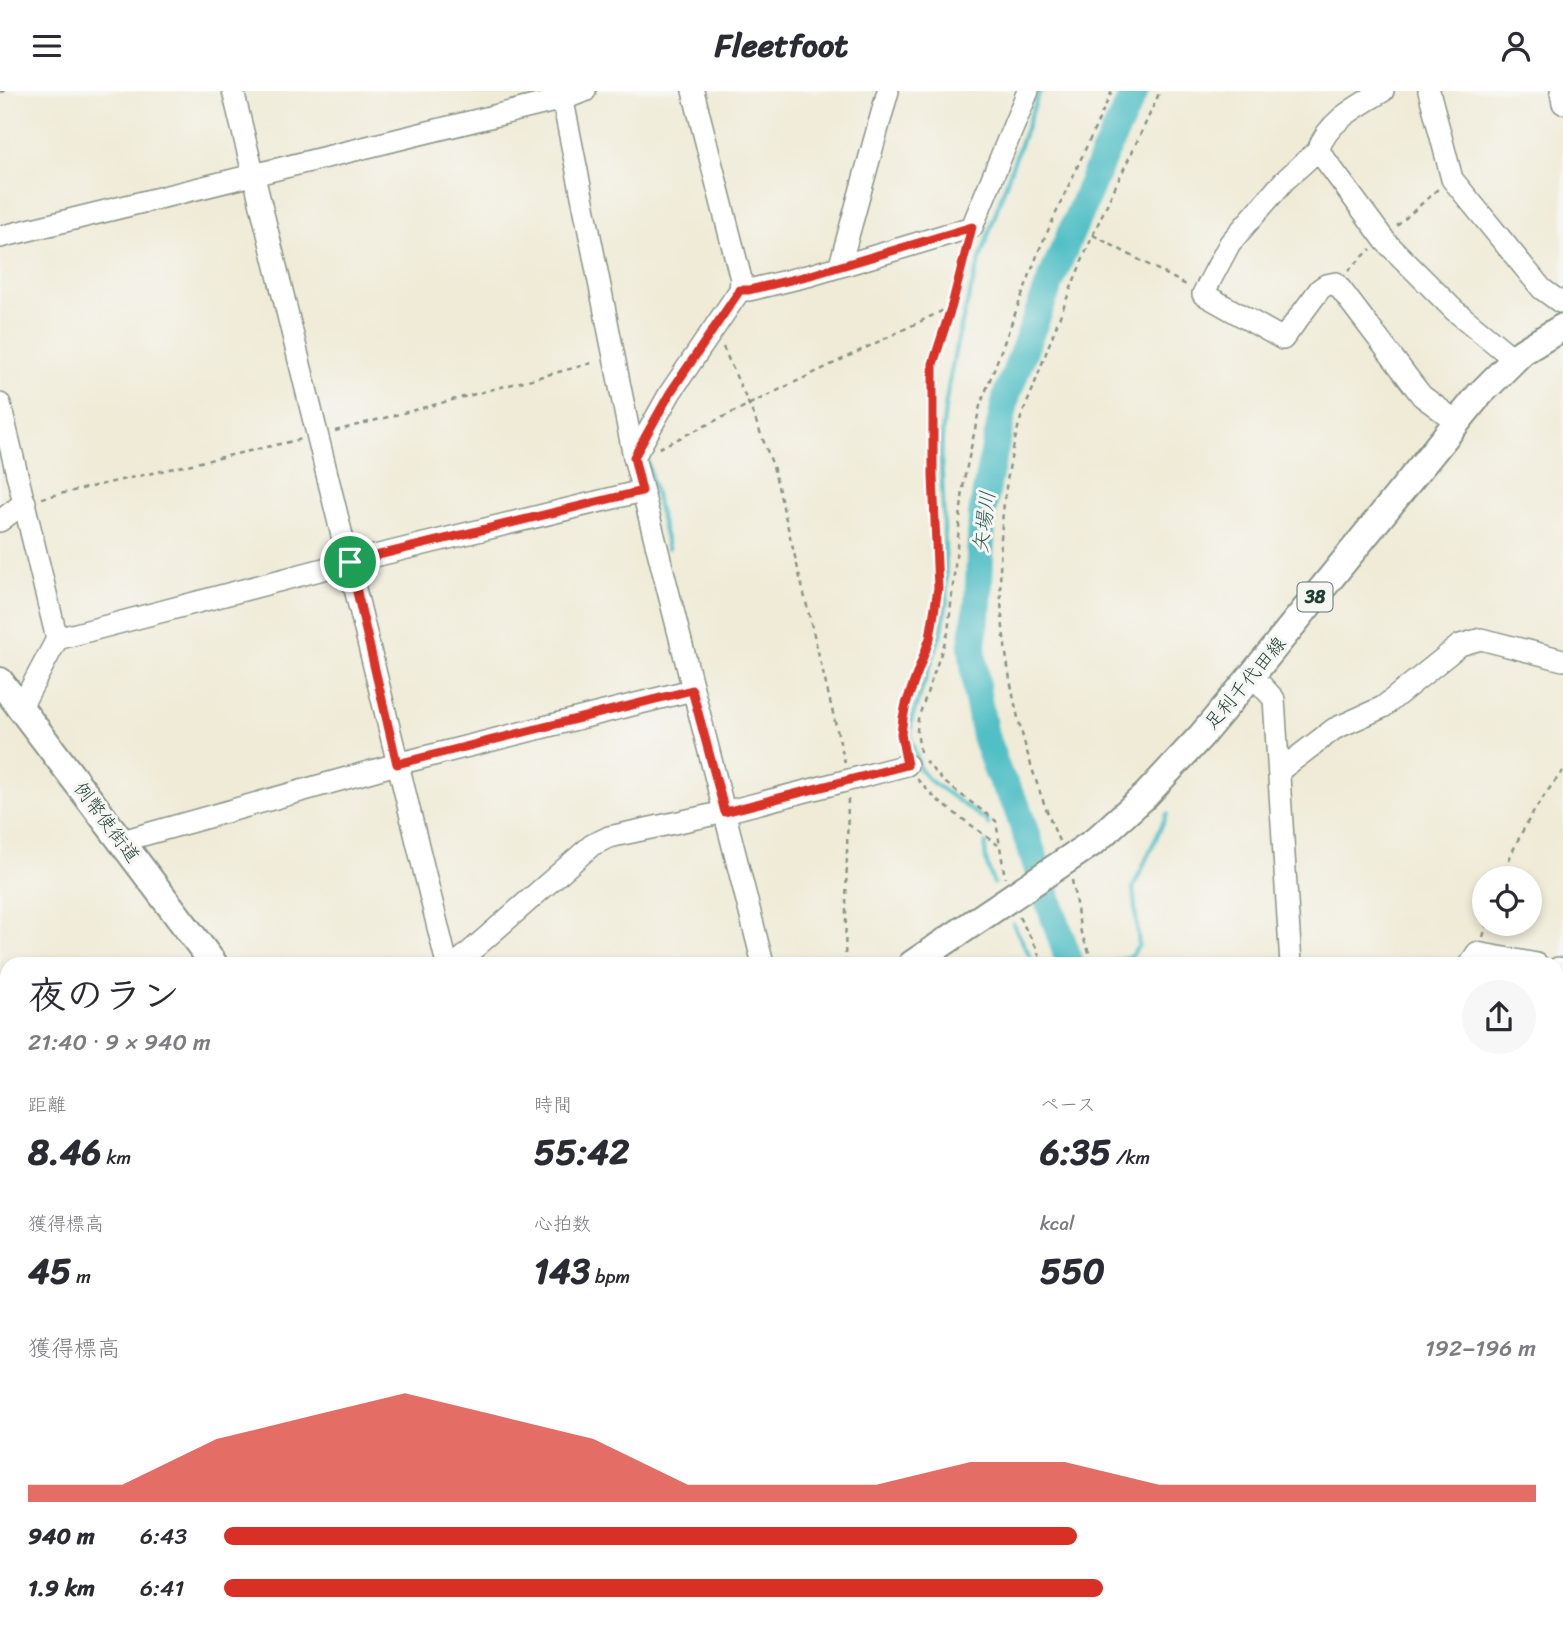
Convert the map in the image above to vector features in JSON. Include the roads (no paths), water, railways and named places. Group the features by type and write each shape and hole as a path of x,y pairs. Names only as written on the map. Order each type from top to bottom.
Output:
{"main road":[{"name":"足利千代田線","path":"922,957 1095,841 1146,795 1201,736 1252,675 1479,394 1514,359 1544,337 1562,309"},
{"name":"例幣使街道","path":"0,681 209,957"}],"street":[{"path":"233,91 445,957"},
{"path":"0,237 254,176 585,91"},
{"path":"634,457 670,393 740,290 741,279 693,91"},
{"path":"840,265 888,91"},
{"path":"740,290 762,287 972,227 1028,91"},
{"path":"1383,91 1325,132 1318,150 1284,181 1230,243 1203,294 1283,339 1320,289 1336,283 1415,387 1457,422"},
{"path":"1429,91 1452,179 1542,289 1562,309"},
{"path":"1561,91 1563,103"},
{"path":"562,95 634,457 761,957"},
{"path":"1318,150 1386,242 1454,310 1514,359"},
{"path":"0,404 57,639 21,707"},
{"path":"57,639 350,562 642,491"},
{"path":"0,521 25,502"},
{"path":"1279,771 1334,729 1383,707 1460,645 1481,639 1563,660"},
{"path":"1252,675 1274,699 1291,957"},
{"path":"122,841 397,764 692,690"},
{"path":"464,957 592,845 608,837 725,812 907,765"},
{"path":"1474,957 1477,953 1499,957"}],"waterway":[{"path":"988,825 988,822 929,780 920,769 911,739 911,721 942,630 947,601 941,456 952,364 963,317 992,224 1040,91"},
{"name":"矢場川","path":"1068,957 1016,805 998,773 985,736 972,645 978,603 982,515 1007,394 1053,275 1104,155 1135,91"},
{"path":"645,451 668,548"},
{"path":"1128,957 1139,945 1133,888 1167,814"},
{"path":"986,843 988,869 994,884"},
{"path":"1013,924 1030,957"}]}
